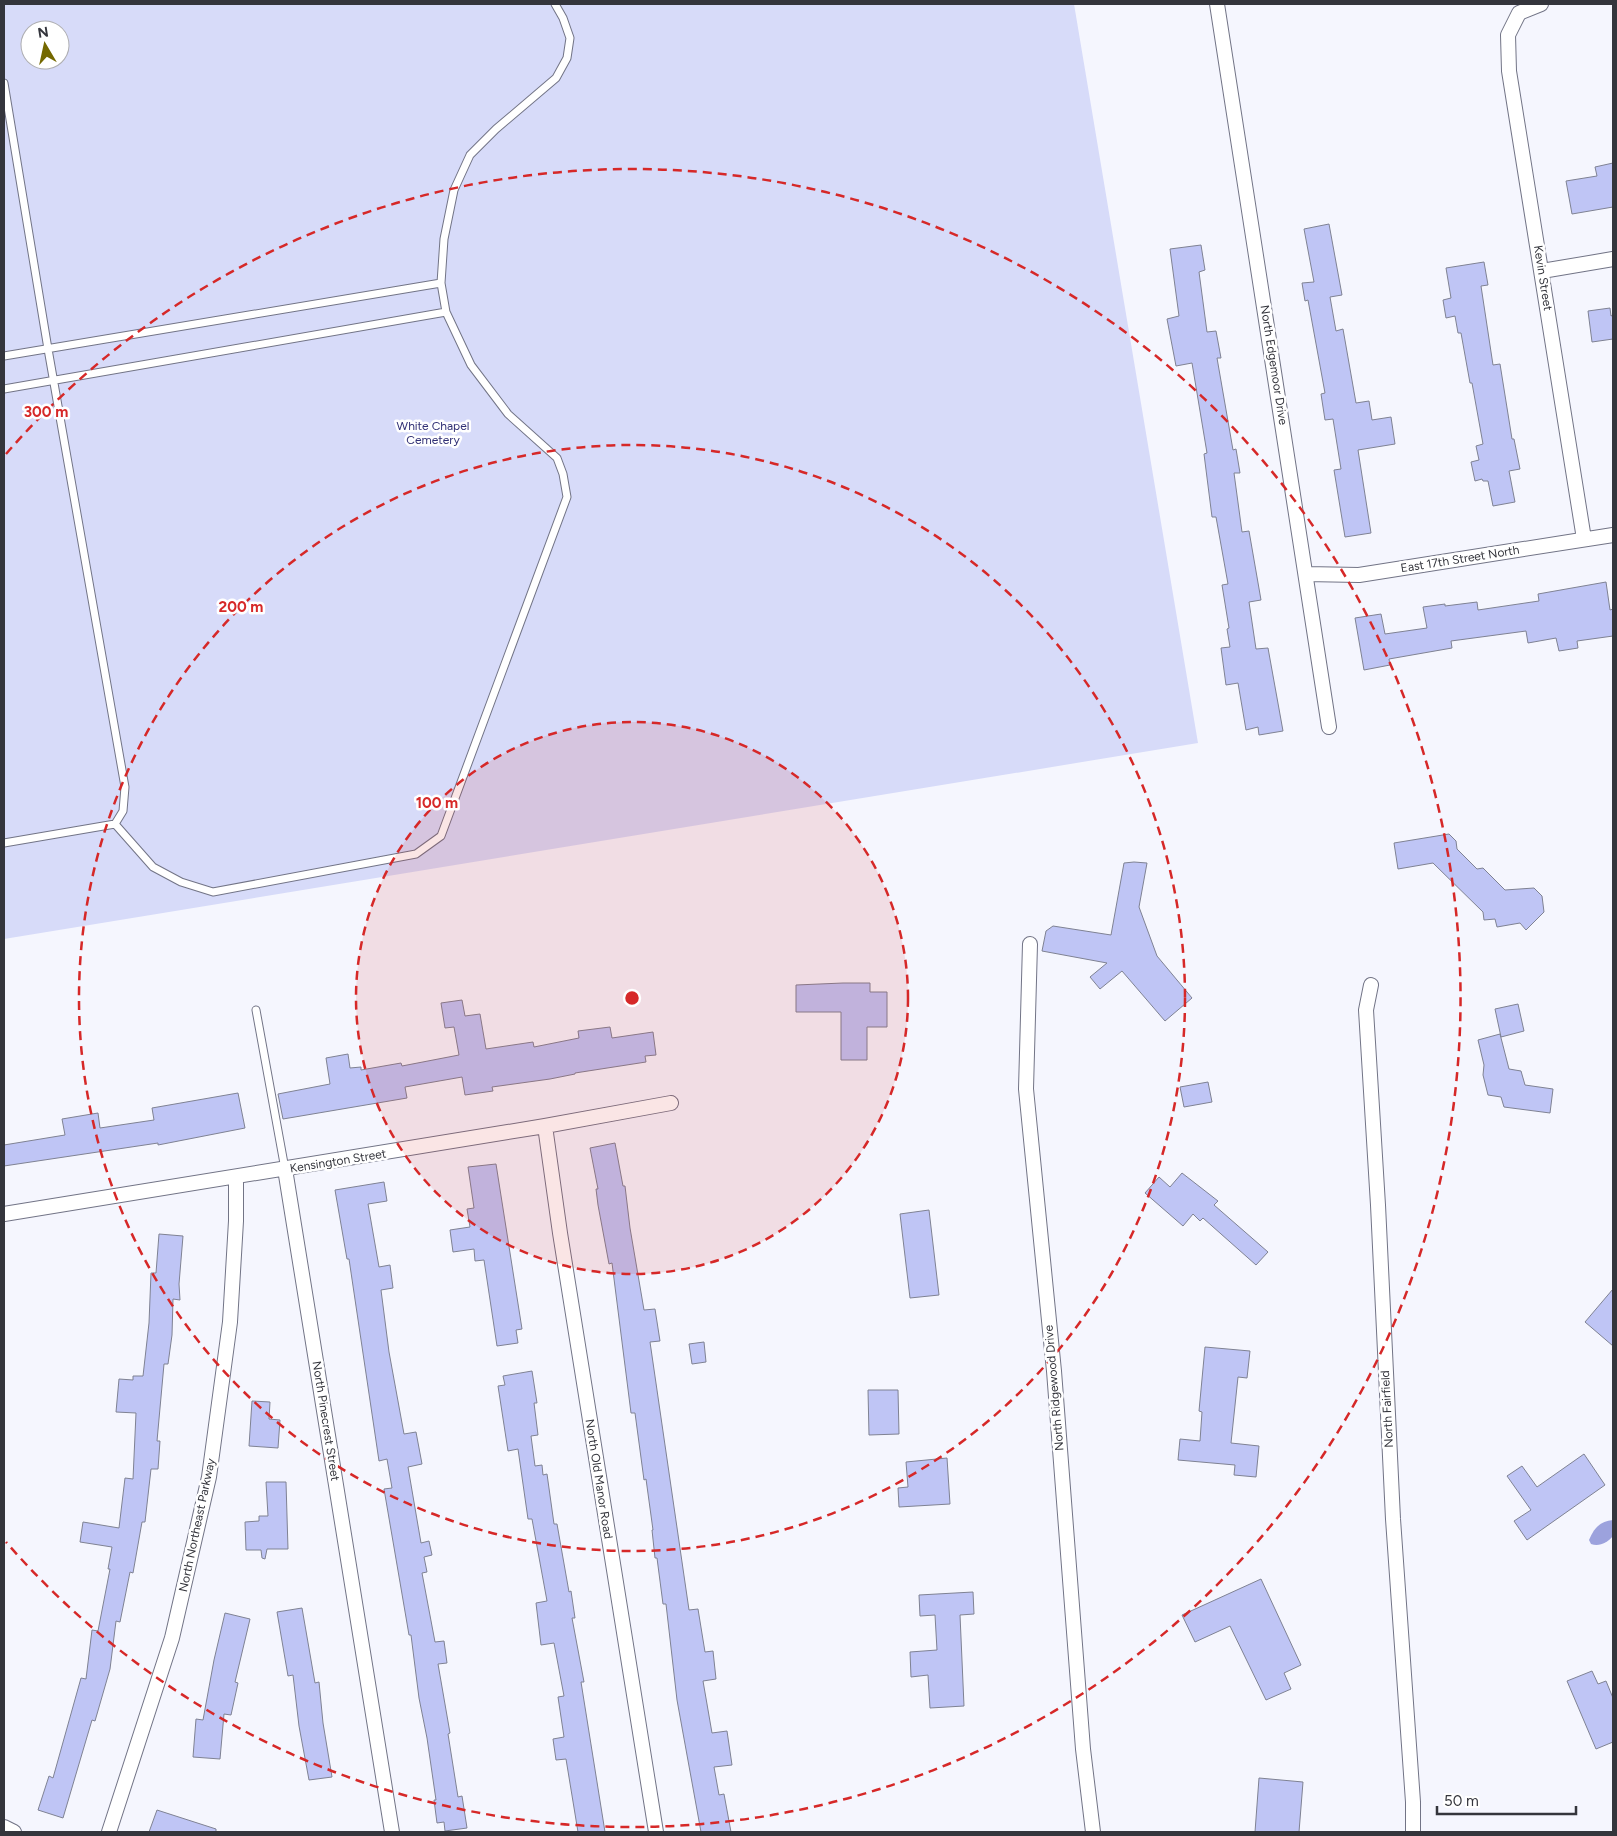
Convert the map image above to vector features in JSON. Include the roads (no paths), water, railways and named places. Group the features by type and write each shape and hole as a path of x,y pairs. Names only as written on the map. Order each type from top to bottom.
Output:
{"street":[{"name":"North Edgemoor Drive","path":"1217,4 1330,727"},
{"name":"Kevin Street","path":"1541,4 1519,13 1516,18 1508,35 1509,71 1584,539"},
{"path":"1542,271 1613,259"},
{"name":"East 17th Street North","path":"1306,574 1359,575 1613,535"},
{"name":"North Ridgewood Drive","path":"1030,944 1026,1089 1054,1371 1083,1749 1093,1832"},
{"name":"North Fairfield","path":"1371,985 1366,1010 1378,1195 1393,1519 1413,1802 1413,1832"},
{"name":"Kensington Street","path":"4,1214 545,1126 671,1103"},
{"name":"North Old Manor Road","path":"545,1126 560,1233 656,1832"},
{"name":"North Pinecrest Street","path":"285,1169 392,1832"},
{"name":"North Northeast Parkway","path":"108,1832 172,1638 209,1477 230,1322 236,1221 236,1177"},
{"path":"4,1827 14,1832"}],"lane":[{"path":"115,824 153,867 181,882 213,892 416,854 441,836 567,497 563,474 557,458 508,414 471,365 446,312 441,283 444,238 454,190 470,155 496,129 556,78 567,58 570,38 563,18 555,4"},
{"path":"4,83 48,349 125,787 124,811 115,824 4,843"},
{"path":"4,356 441,283"},
{"path":"4,389 446,312"},
{"name":"North Pinecrest Street","path":"256,1010 285,1169"}],"water":[{"path":"1613,1520 1613,1536 1603,1544 1591,1544 1589,1540 1595,1529 1604,1522"}],"park label":[{"name":"White Chapel Cemetery","path":"433,433"}]}
